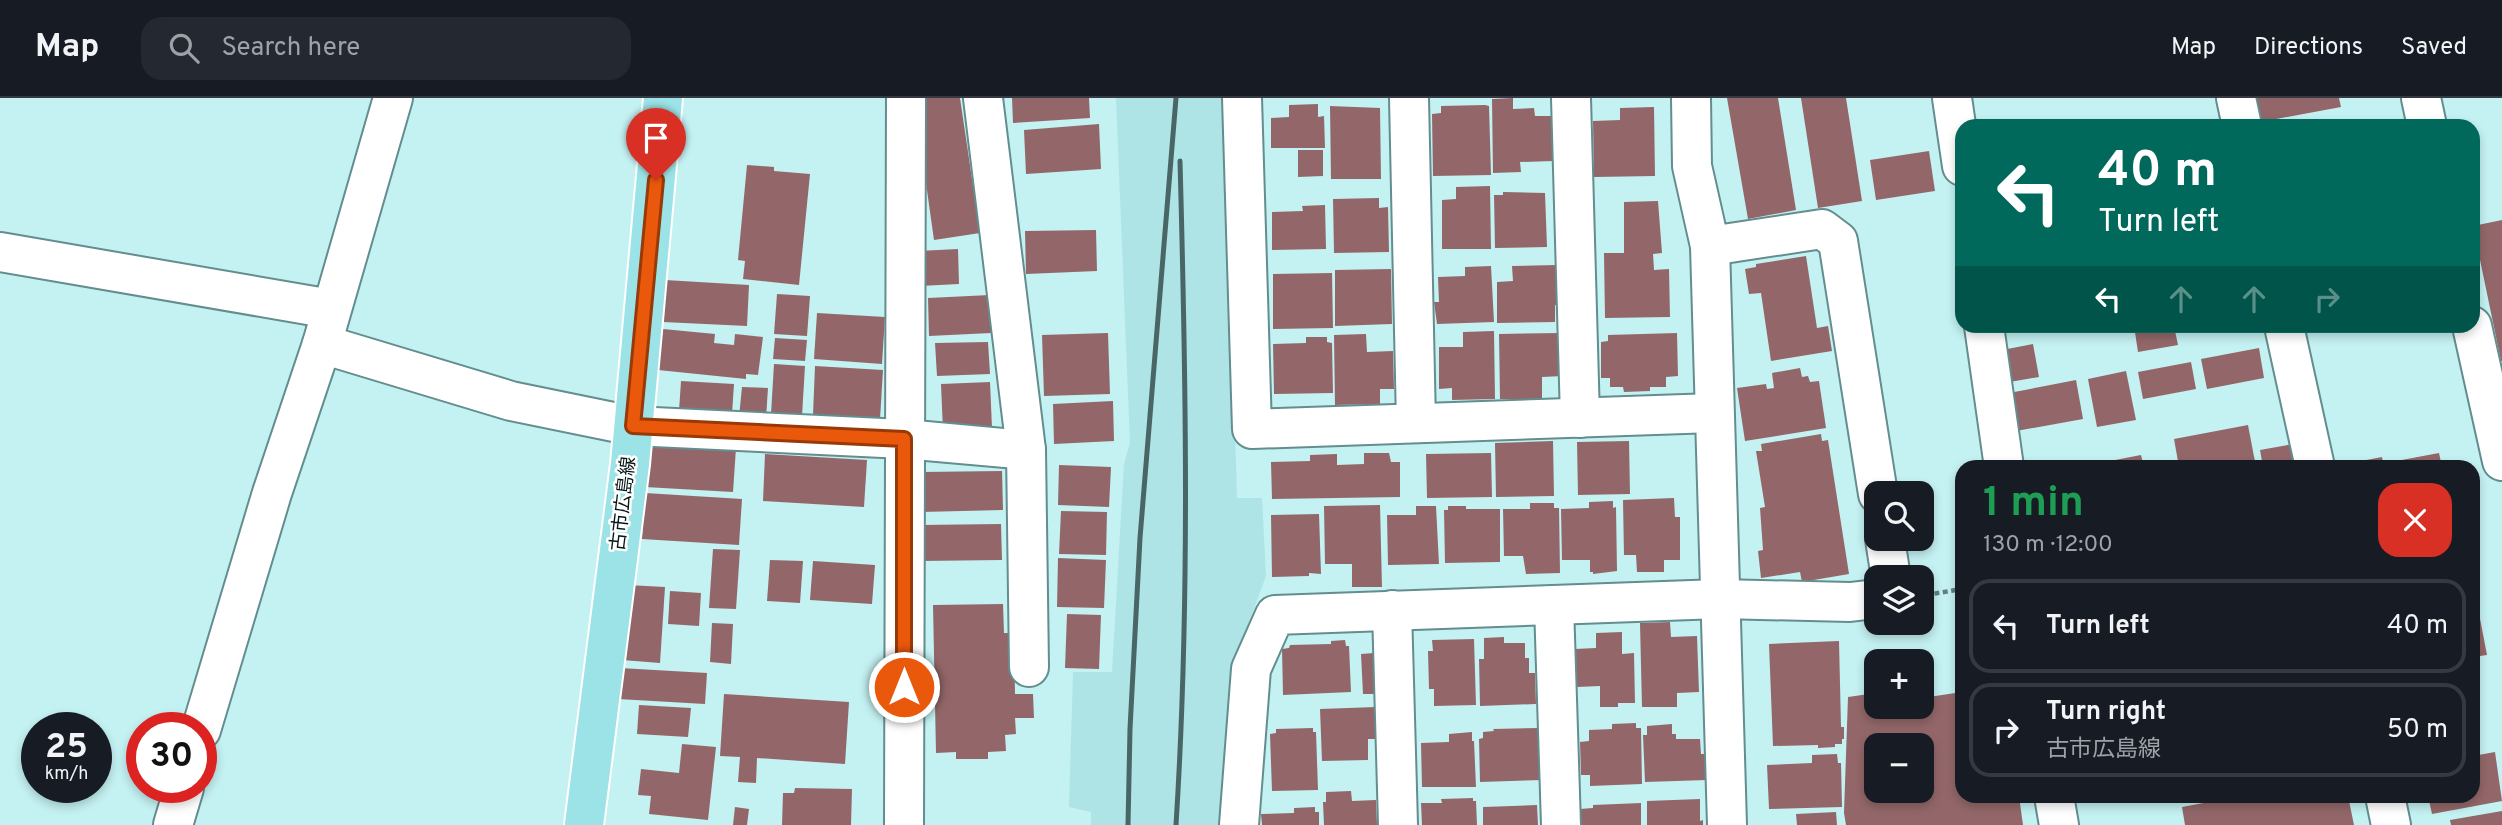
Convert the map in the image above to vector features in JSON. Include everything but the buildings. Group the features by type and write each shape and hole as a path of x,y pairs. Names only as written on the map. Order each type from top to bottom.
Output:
{"main road":[{"name":"古市広島線","path":"584,825 633,426 663,98"}],"street":[{"path":"206,712 272,493 327,326 393,98"},
{"path":"904,825 906,98"},
{"path":"983,98 1026,450 1029,667"},
{"path":"1242,98 1252,429 1714,414"},
{"path":"1409,98 1416,423"},
{"path":"1571,98 1580,418"},
{"path":"1691,98 1692,166 1710,246 1727,825"},
{"path":"1952,98 1955,119"},
{"path":"2236,98 2240,119"},
{"path":"2421,98 2426,119"},
{"path":"1710,246 1822,229 1838,241 1876,481"},
{"path":"0,252 327,326 511,401 633,426 904,439 1026,450"},
{"path":"1985,333 2003,460"},
{"path":"2286,333 2313,460"},
{"path":"2474,333 2502,461"},
{"path":"1239,825 1251,669 1275,615 1720,599 1864,600"},
{"path":"1554,605 1561,825"},
{"path":"1392,610 1398,825"},
{"path":"173,825 180,803"},
{"path":"2055,803 2059,825"},
{"path":"2386,803 2391,825"}],"path":[{"path":"1934,594 1955,590"}],"shaded area":[{"path":"1116,98 1225,98 1237,498 1262,498 1266,576 1239,649 1221,825 1091,825 1091,812 1069,807 1073,672 1112,672 1124,464 1130,443"}],"railway":[{"path":"1128,825 1140,538 1176,98"},
{"path":"1176,825 1185,576 1180,161"}],"route":[{"path":"656,180 633,426 904,439 904,687"}]}
